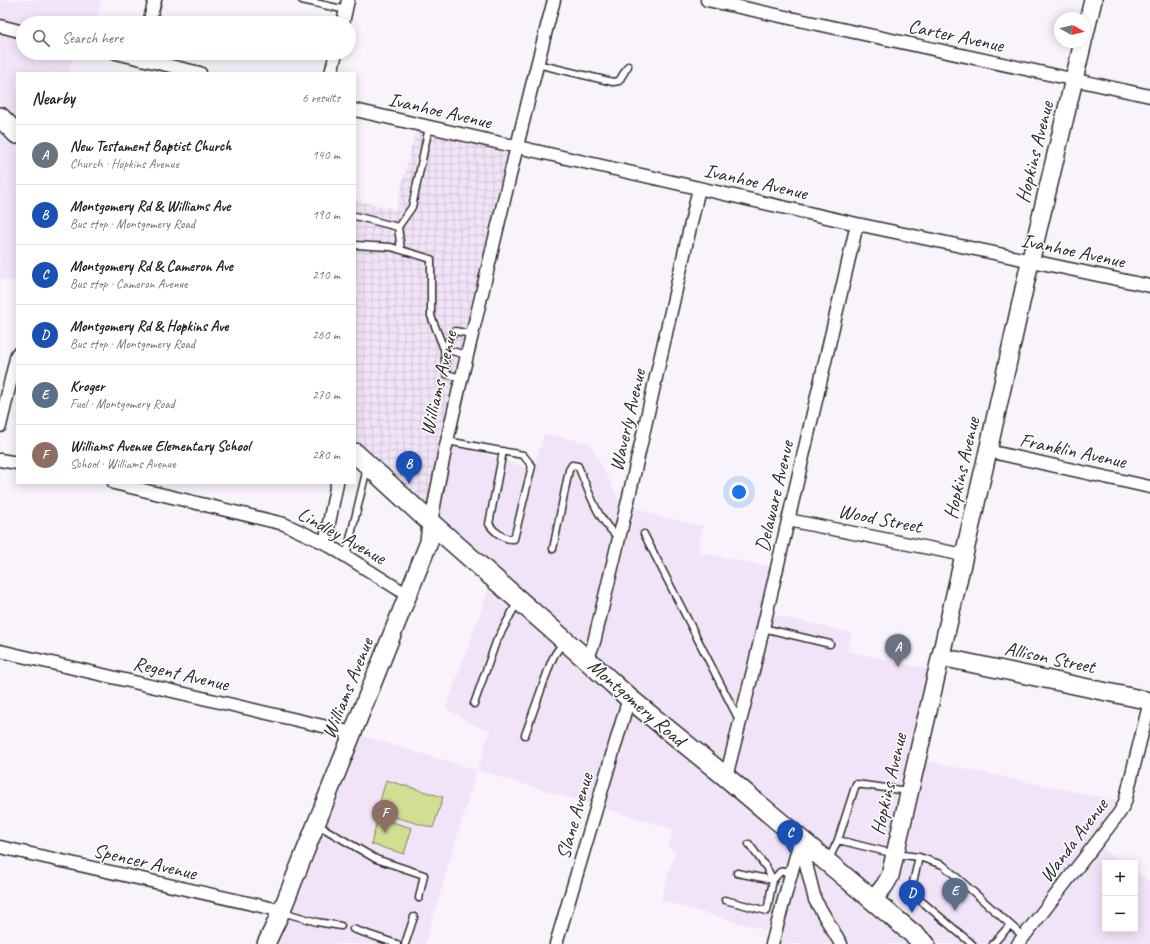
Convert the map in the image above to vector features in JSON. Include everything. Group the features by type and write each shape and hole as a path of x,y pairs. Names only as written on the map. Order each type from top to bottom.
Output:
{"main road":[{"path":"0,117 16,133"},
{"name":"Montgomery Road","path":"361,459 629,698 726,777 925,944"}],"street":[{"path":"151,16 155,0"},
{"name":"Williams Avenue","path":"266,944 281,912 429,542 436,489 447,441 537,64 554,0"},
{"name":"Carter Avenue","path":"707,0 1150,96"},
{"path":"1090,13 1093,0"},
{"path":"345,16 347,5"},
{"path":"0,26 16,30"},
{"name":"Hopkins Avenue","path":"873,900 890,876 1031,260 1082,48"},
{"path":"156,60 197,72"},
{"path":"331,72 334,60"},
{"name":"Ivanhoe Avenue","path":"356,110 857,224 1150,286"},
{"name":"Waverly Avenue","path":"587,660 594,642 619,538 699,188"},
{"name":"Delaware Avenue","path":"726,777 763,628 857,224"},
{"path":"0,426 16,358"},
{"name":"Franklin Avenue","path":"988,451 1150,487"},
{"path":"0,460 16,463"},
{"name":"Lindley Avenue","path":"118,484 284,524 325,543 408,594"},
{"path":"325,543 337,484"},
{"name":"Wood Street","path":"788,520 964,555"},
{"name":"Regent Avenue","path":"0,652 353,733"},
{"name":"Allison Street","path":"941,657 1150,701"},
{"name":"Slane Avenue","path":"556,944 629,698"},
{"name":"Wanda Avenue","path":"1021,940 1120,812 1125,802 1150,701"},
{"path":"772,944 800,840"},
{"path":"800,840 815,900 841,944"},
{"name":"Spencer Avenue","path":"0,847 270,908 281,912"}],"lane":[{"path":"302,0 347,5"},
{"path":"537,64 613,82 619,81 628,66"},
{"path":"401,250 398,227 412,207 429,127"},
{"path":"356,216 398,227"},
{"path":"356,245 391,247 431,259 431,316 444,349 446,374 462,378"},
{"path":"444,349 455,331 472,334"},
{"path":"444,349 467,355"},
{"path":"447,441 503,451 523,455 532,466 514,539 509,540 492,530 489,524 503,451"},
{"path":"346,556 361,459"},
{"path":"553,549 569,470 572,465 578,466 602,520 611,532 619,538"},
{"path":"644,534 740,723"},
{"path":"474,704 496,642 518,600"},
{"path":"763,628 830,644"},
{"path":"525,735 551,662 565,640"},
{"path":"827,863 838,840 856,784 909,792"},
{"path":"316,824 376,859 424,874 420,898"},
{"path":"838,840 895,854 919,857 943,865 1010,925 1021,940"},
{"path":"749,844 766,867 773,880"},
{"path":"919,857 912,887 913,894 972,944"},
{"path":"767,911 773,880 780,872 792,870"},
{"path":"737,873 773,880"},
{"path":"725,900 780,915"},
{"path":"281,912 317,922 341,926"},
{"path":"406,944 414,917"},
{"path":"993,944 1010,925"},
{"path":"353,929 397,944"}],"shaded area":[{"path":"0,0 101,0 98,16 16,16 16,60 72,60 69,72 16,72 16,282 0,279"},
{"path":"417,124 517,147 431,523 356,454 356,200 396,210"},
{"path":"544,434 590,443 625,511 627,505 659,516 703,526 698,552 777,568 766,613 852,633 848,651 937,671 917,759 1125,802 1096,844 1119,860 1102,860 1102,932 1138,932 1138,873 1150,882 1150,944 772,944 775,933 661,900 675,850 668,848 673,829 477,770 490,730 476,726 446,708 493,577 431,523 447,441 533,470"},
{"path":"353,733 477,770 425,944 266,944"}],"green space":[{"path":"386,780 443,797 433,828 377,812"},
{"path":"378,818 412,828 404,854 371,844"}],"place":[{"name":"Montgomery Rd & Williams Ave","path":"409,484"},
{"name":"New Testament Baptist Church","path":"898,667"},
{"name":"Williams Avenue Elementary School","path":"385,833"},
{"name":"Montgomery Rd & Cameron Ave","path":"790,853"},
{"name":"Kroger","path":"955,911"},
{"name":"Montgomery Rd & Hopkins Ave","path":"912,913"}]}
